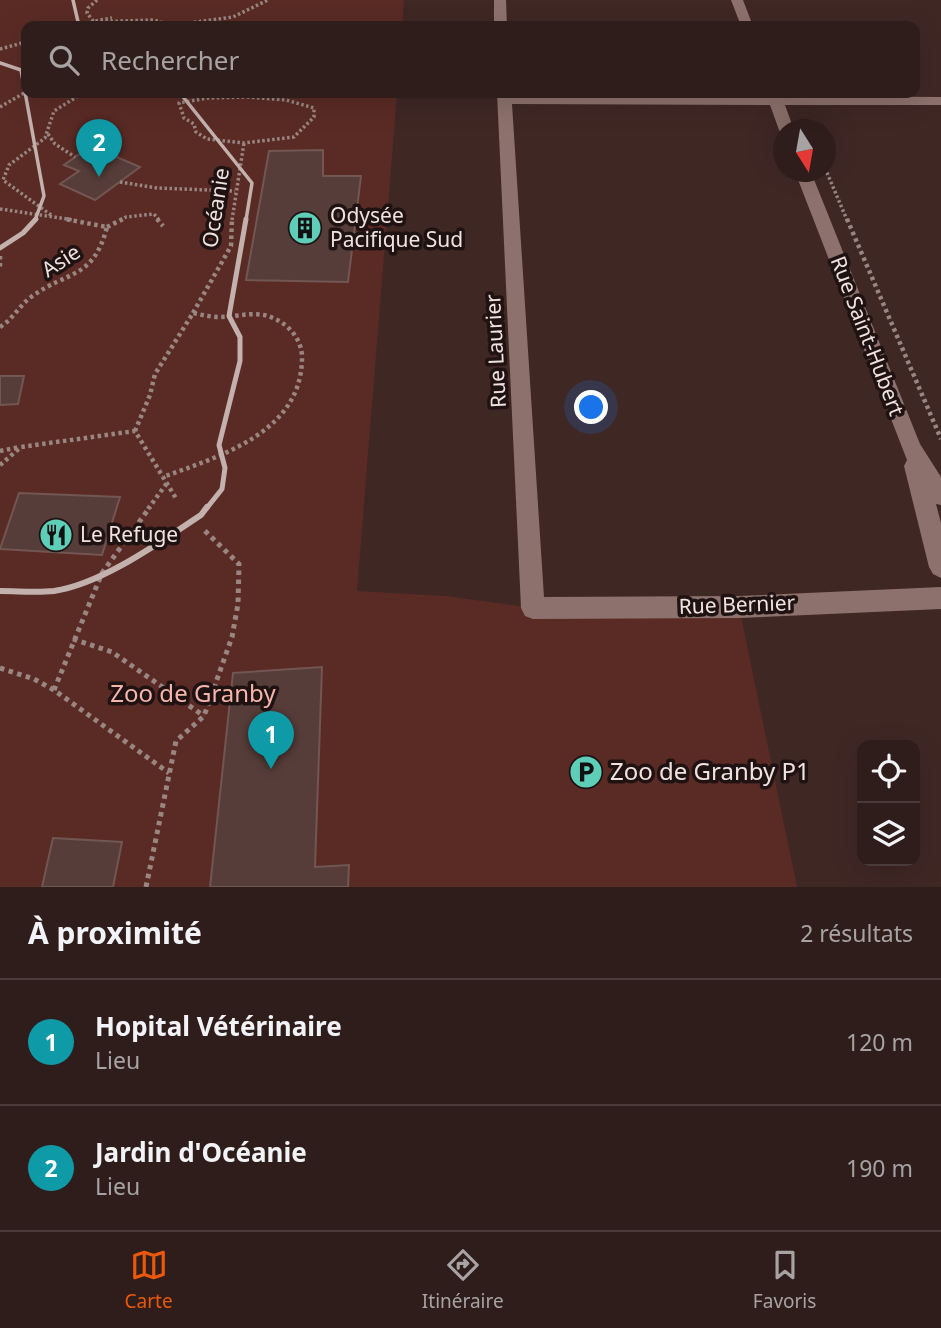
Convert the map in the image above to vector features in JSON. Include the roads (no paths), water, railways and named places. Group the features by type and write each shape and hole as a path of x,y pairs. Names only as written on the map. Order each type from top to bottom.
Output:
{"street":[{"path":"500,0 501,21"},
{"path":"737,0 745,21"},
{"name":"Rue Laurier","path":"504,98 533,608"},
{"path":"774,98 783,119"},
{"path":"816,98 941,101"},
{"name":"Rue Saint-Hubert","path":"807,182 911,447 941,496"},
{"path":"911,447 941,568"},
{"name":"Rue Bernier","path":"533,608 739,607 941,598"}],"railway":[{"path":"73,0 78,21"},
{"path":"0,63 21,70"},
{"path":"26,98 44,196 35,220"},
{"path":"184,98 252,183 246,220"},
{"path":"0,248 23,233 36,219"},
{"path":"206,509 222,489 225,468 219,445 240,361 240,337 229,316 246,219"},
{"path":"0,591 54,591 91,580 149,549 201,515 207,507"}],"place":[{"name":"Jardin d'Océanie","path":"99,177"},
{"name":"Odysée Pacifique Sud","path":"305,228"},
{"name":"Le Refuge","path":"56,535"},
{"name":"Hopital Vétérinaire","path":"271,769"},
{"name":"Zoo de Granby P1","path":"586,772"}],"park label":[{"name":"Zoo de Granby","path":"193,694"}]}
